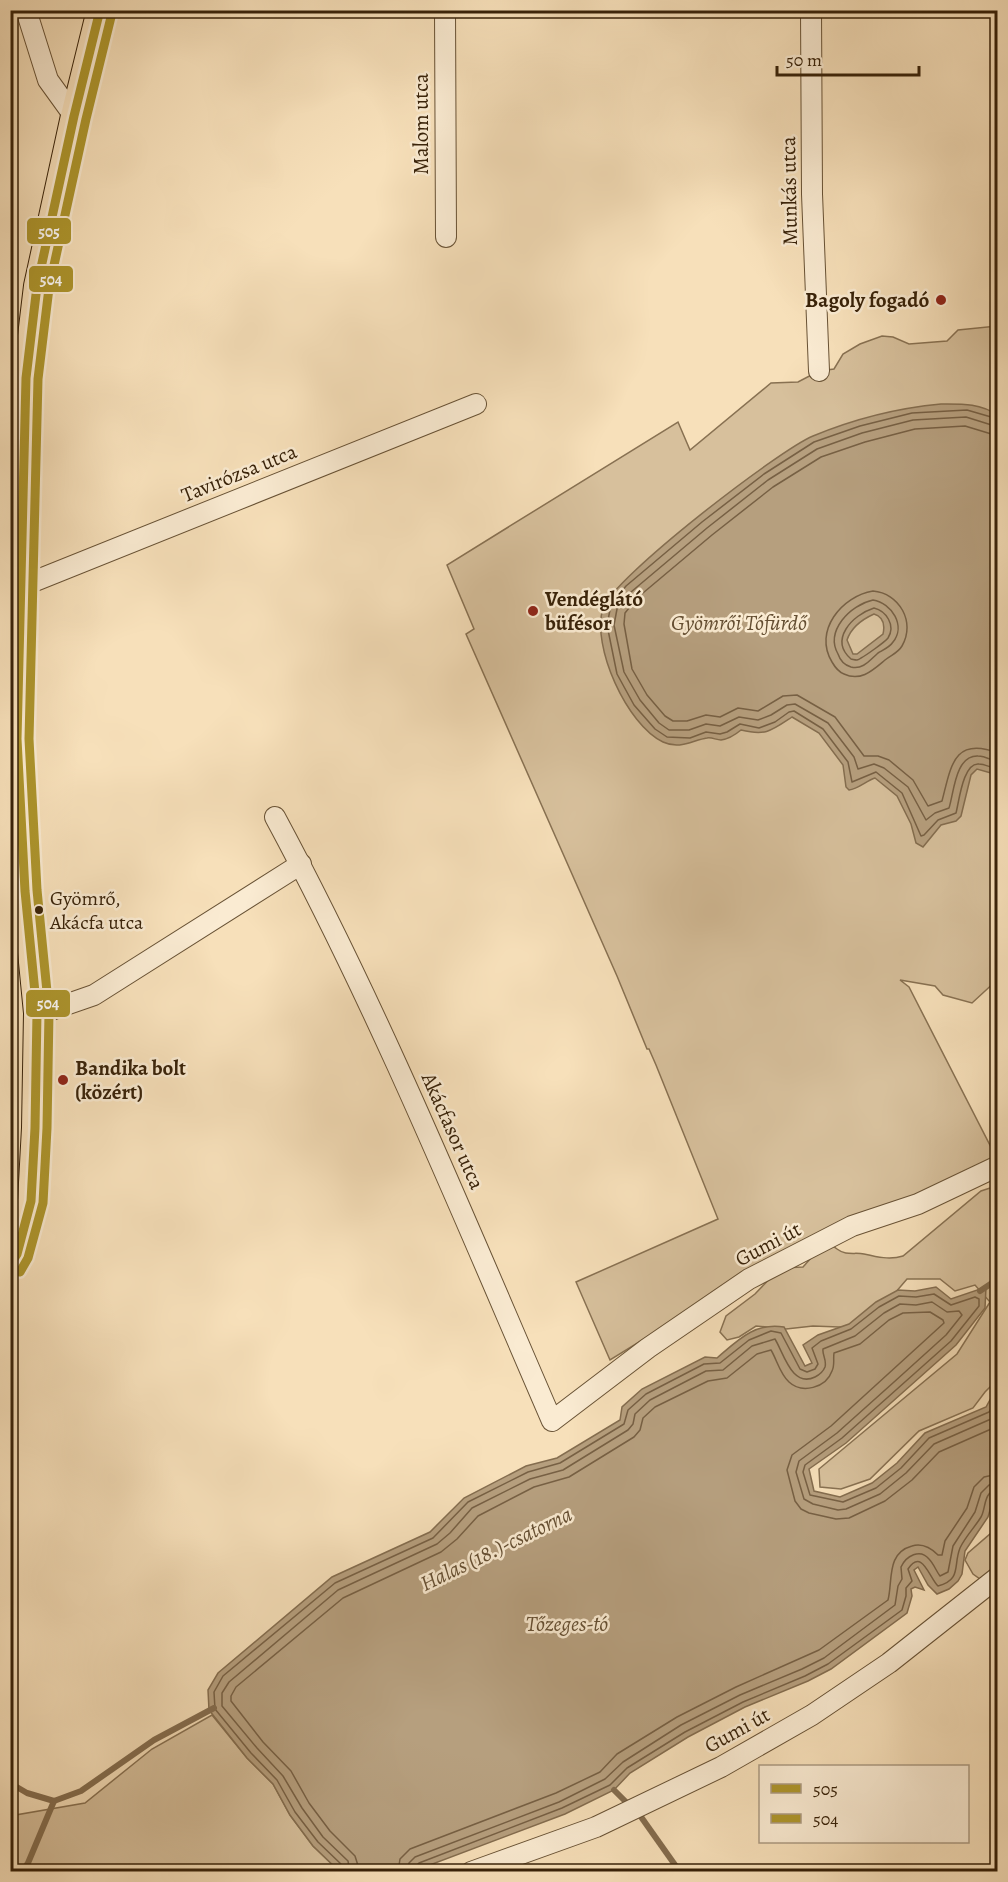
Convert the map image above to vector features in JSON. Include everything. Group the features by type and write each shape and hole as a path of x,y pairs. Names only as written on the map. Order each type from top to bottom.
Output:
{"main road":[{"path":"10,1266 16,1254 31,1201 36,1128 37,1013 25,891 17,739 17,579 26,378 37,286 100,10"}],"street":[{"path":"26,10 48,80 74,116"},
{"name":"Malom utca","path":"445,10 446,237"},
{"name":"Munkás utca","path":"811,10 812,194 819,371"},
{"name":"Tavirózsa utca","path":"17,579 476,404"},
{"name":"Akácfasor utca","path":"275,817 301,864 410,1093 552,1421"},
{"path":"37,1013 94,995 301,864"},
{"name":"Gumi út","path":"552,1421 648,1348 748,1280 852,1226 918,1204 998,1166"},
{"name":"Gumi út","path":"471,1872 596,1827 721,1767 812,1715 879,1669 998,1577"}],"shaded area":[{"path":"997,326 998,939 991,941 997,980 972,1003 943,995 935,986 900,980 909,987 997,1159 743,1278 610,1360 576,1282 718,1219 656,1065 466,634 474,629 447,565 678,422 690,450 771,383 798,382 819,371 834,369 843,354 860,344 882,336 893,337 909,344 947,341 958,330"},
{"path":"994,1188 997,1192 997,1380 973,1408 919,1431 870,1479 841,1489 820,1487 819,1469 957,1354 990,1302 975,1285 955,1291 940,1279 907,1279 865,1328 813,1326 786,1329 756,1326 739,1337 727,1340 720,1332 726,1316 755,1294 780,1268 803,1267 819,1249 830,1242 840,1251 847,1253 888,1258 903,1256 981,1191"},
{"path":"997,1528 997,1576 980,1579 973,1574 965,1560 968,1553"},
{"path":"212,1715 247,1758 273,1784 290,1815 313,1846 339,1871 11,1871 10,1816 85,1803 152,1749"}],"water":[{"name":"Gyömrői Tófürdő","path":"941,404 970,405 984,408 997,415 998,775 977,769 971,775 961,816 956,821 941,825 923,847 916,843 911,824 897,796 875,778 849,790 846,787 843,765 819,733 792,717 768,731 741,730 732,737 724,739 707,738 681,745 663,742 650,733 625,702 615,683 602,643 601,624 603,608 614,592 636,570 699,516 767,464 813,436 844,424 909,408","holes":["874,614 883,622 883,634 857,654 853,654 847,640 851,632 858,624"]},
{"name":"Tőzeges-tó","path":"936,1287 951,1299 986,1287 985,1308 956,1345 846,1443 809,1469 814,1491 840,1497 872,1483 897,1463 925,1433 986,1407 997,1387 997,1494 988,1517 965,1551 962,1574 958,1581 949,1589 937,1594 928,1585 918,1567 914,1570 924,1590 915,1587 911,1589 912,1596 907,1613 831,1669 745,1707 688,1737 630,1773 614,1790 565,1814 414,1871 339,1871 313,1846 290,1815 273,1784 247,1758 209,1710 208,1690 218,1673 332,1577 430,1532 464,1498 526,1466 557,1458 620,1420 622,1407 642,1389 705,1357 717,1358 748,1334 764,1327 784,1327 805,1366 812,1363 803,1345 818,1335 849,1324 876,1302 898,1290 915,1291"}],"waterway":[{"name":"Halas (18.)-csatorna","path":"980,1291 998,1279"},
{"name":"Halas (18.)-csatorna","path":"10,1783 27,1793 54,1801 81,1791 154,1740 214,1708"},
{"path":"614,1790 629,1805"},
{"path":"22,1872 54,1801"},
{"path":"639,1814 680,1872"}],"transit line":[{"name":"505","path":"10,1265 17,1254 31,1201 35,1128 37,1013 25,891 17,739 26,378 37,286 100,10"},
{"name":"504","path":"20,1272 28,1258 43,1203 47,1128 49,1012 37,890 29,739 38,379 49,288 112,13"}],"place":[{"name":"Bagoly fogadó","path":"941,300"},
{"name":"Vendéglátó büfésor","path":"533,611"},
{"name":"Gyömrő, Akácfa utca","path":"39,910"},
{"name":"Bandika bolt (közért)","path":"63,1080"}]}
